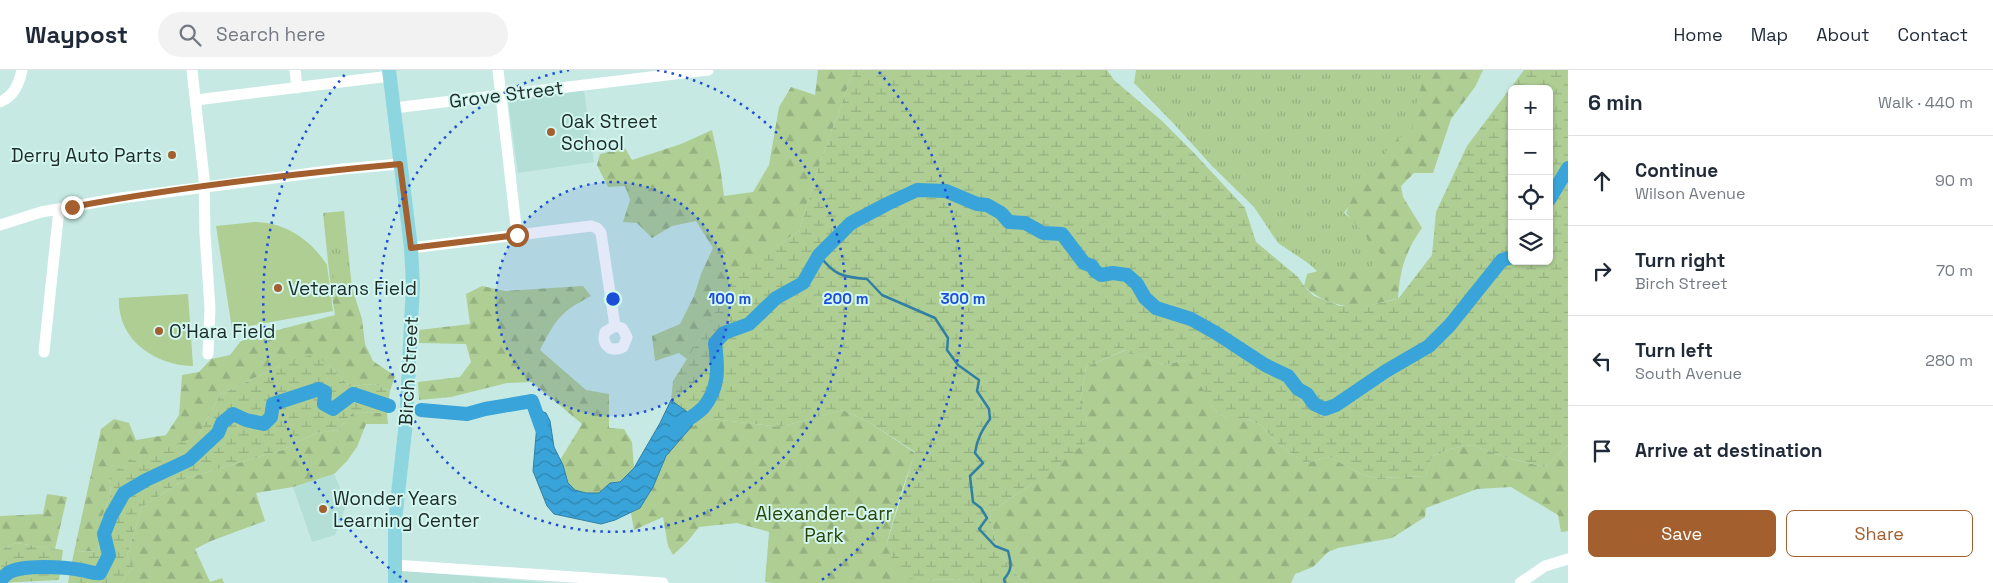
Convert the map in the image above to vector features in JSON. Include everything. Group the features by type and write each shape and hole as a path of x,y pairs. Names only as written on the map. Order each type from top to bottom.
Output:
{"main road":[{"name":"Birch Street","path":"390,73 411,248 413,285 406,422 395,521 395,583"}],"street":[{"path":"0,102 18,85 22,70"},
{"path":"192,70 204,187 210,309 208,354"},
{"path":"295,70 297,88"},
{"path":"498,70 517,235"},
{"name":"Grove Street","path":"394,108 502,96 625,75 708,70"},
{"path":"196,100 297,88 390,73"},
{"path":"2,227 41,212 59,209 204,187 343,169 400,164"},
{"path":"44,352 59,209"},
{"path":"411,248 591,226 598,228 601,234 615,326"},
{"path":"1520,583 1545,566 1568,559"},
{"path":"394,565 663,583"}],"shaded area":[{"name":"Oak Street School","path":"584,90 594,162 518,173 508,101"},
{"name":"Wonder Years Learning Center","path":"334,474 347,503 335,535 312,542 293,487"},
{"path":"399,570 409,571 550,583 401,583"}],"green space":[{"path":"818,70 854,70 820,163 799,231 778,245 708,326 687,359 679,353 655,361 652,336 680,324 694,296 701,274 713,248 696,221 672,226 652,238 637,223 623,222 630,200 625,186 608,187 597,165 600,154 625,148 632,160 681,144 712,130 724,196 753,192 769,165 779,107 791,87 815,95"},
{"path":"854,70 1107,70 1114,80 1162,121 1194,153 1245,208 1256,242 1298,277 1314,296 1340,306 1370,305 1398,299 1432,255 1436,212 1467,146 1508,91 1508,265 1553,265 1553,85 1513,85 1524,70 1568,70 1568,445 1545,467 1508,458 1471,445 1450,449 1432,456 1426,476 1378,478 1363,475 1330,457 1305,463 1277,443 1261,425 1247,419 1227,419 1213,409 1195,374 1184,360 1165,365 1125,350 1086,367 1080,403 1088,422 1087,442 1031,485 990,512 996,543 1009,566 1025,583 974,583 969,579 919,580 901,576 886,546 915,452 869,422 843,410 780,427 713,419 692,426 694,417 671,400 673,381 708,326 729,286 752,258 778,245 799,231 820,163"},
{"path":"1136,70 1431,70 1437,132 1370,177 1344,213 1392,251 1395,267 1328,281 1308,263 1278,243 1254,207 1212,166 1134,83"},
{"path":"1426,70 1483,70 1475,87 1451,119 1433,173 1414,173 1401,186 1403,197 1422,228 1411,245 1404,261 1398,299 1353,307 1327,301 1304,286 1307,274 1322,270 1366,271 1382,255 1346,213 1353,196 1391,144 1412,129 1416,104"},
{"path":"344,211 352,288 331,291 323,213"},
{"path":"340,215 343,243 330,244 327,217"},
{"name":"Veterans Field","path":"255,222 277,225 287,229 305,240 321,256 327,265 333,311 232,329 216,226"},
{"path":"344,254 347,281 334,283 331,255"},
{"path":"482,286 505,291 583,286 591,296 572,307 560,317 540,350 586,390 609,394 609,428 624,429 632,442 634,468 620,482 610,484 599,493 586,493 575,490 568,483 560,460 582,424 532,382 507,383 451,397 419,400 418,382 460,377 471,362 466,344 419,343 419,330 470,324 466,294"},
{"path":"352,288 362,319 365,344 373,361 395,376 390,391 374,384 349,386 329,365 281,365 220,395 198,436 109,476 111,493 103,514 98,551 74,552 101,429 114,419 129,423 136,440 166,435 179,415 182,375 199,372 211,359 230,355 240,342 251,337 335,315 331,291"},
{"name":"O'Hara Field","path":"188,294 193,366 179,365 152,355 132,338 124,326 120,313 119,298"},
{"path":"1126,350 1165,365 1184,360 1196,374 1213,409 1227,419 1247,419 1261,425 1277,443 1305,463 1330,457 1363,475 1378,478 1426,476 1432,456 1450,449 1471,445 1508,458 1545,467 1568,445 1568,531 1561,532 1558,515 1511,487 1477,489 1426,508 1425,517 1392,538 1338,548 1328,552 1313,567 1295,574 1291,583 1025,583 1009,566 996,543 990,512 1031,485 1088,422 1080,403 1086,367"},
{"path":"313,354 329,365 349,386 374,384 390,391 387,413 353,412 338,430 316,433 282,450 187,478 142,507 127,556 134,566 121,583 68,583 74,552 98,551 103,514 111,493 109,476 127,462 198,436 220,395 281,365"},
{"name":"Alexander-Carr Park","path":"843,410 869,422 915,453 886,546 919,580 969,579 974,583 765,582 769,532 737,523 699,527 673,555 668,546 663,517 634,530 631,513 640,508 653,487 666,456 692,426 713,419 780,427"},
{"path":"353,412 387,413 388,424 366,424 357,447 334,474 293,487 256,493 265,521 195,549 210,582 222,578 224,583 121,583 134,566 127,556 142,507 187,478 282,450 316,433 338,430"},
{"path":"47,494 67,497 55,549 16,543 0,550 0,516 43,514"},
{"path":"16,543 63,550 59,580 0,583 0,550"}],"water":[{"path":"671,400 694,417 692,426 666,456 653,487 640,508 615,520 601,524 554,514 547,506 533,471 537,424 534,413 539,410 546,413 550,421 554,447 563,465 568,483 575,490 586,493 599,493 610,483 620,482 634,468"}],"waterway":[{"path":"1553,193 1568,168"},
{"path":"677,427 694,416 709,400 715,385 717,369 715,343 724,333 749,324 776,298 803,283 819,255 851,223 917,190 946,191 977,204 987,205 1001,213 1009,222 1025,223 1043,233 1062,234 1084,263 1092,266 1101,275 1113,273 1127,275 1137,284 1145,298 1156,308 1191,319 1265,365 1288,376 1298,389 1307,394 1314,404 1325,409 1336,405 1386,371 1429,346 1450,325 1502,260 1508,258"},
{"path":"819,255 829,267 839,274 867,279 882,295 935,318 948,338 947,350 958,365 979,380 977,391 989,409 990,419 980,435 975,453 983,463 970,476 973,502 981,508 987,518 979,529 995,546 1008,551 1010,566 1009,572 1004,579 1005,583"},
{"path":"0,581 7,574 15,570 33,567 65,568 100,573 109,555 104,534 111,516 124,493 146,480 189,460 218,433 222,423 233,414 246,420 264,424 271,417 273,404 319,389 325,392 324,404 333,409 353,394 389,406"},
{"path":"421,410 467,414 532,401 542,429"}],"place":[{"name":"Oak Street School","path":"551,132"},
{"name":"Derry Auto Parts","path":"172,155"},
{"name":"Veterans Field","path":"278,288"},
{"name":"O'Hara Field","path":"159,331"},
{"name":"Wonder Years Learning Center","path":"323,509"}],"route":[{"path":"72,207 120,198 343,169 400,164 411,248 517,235"}]}
